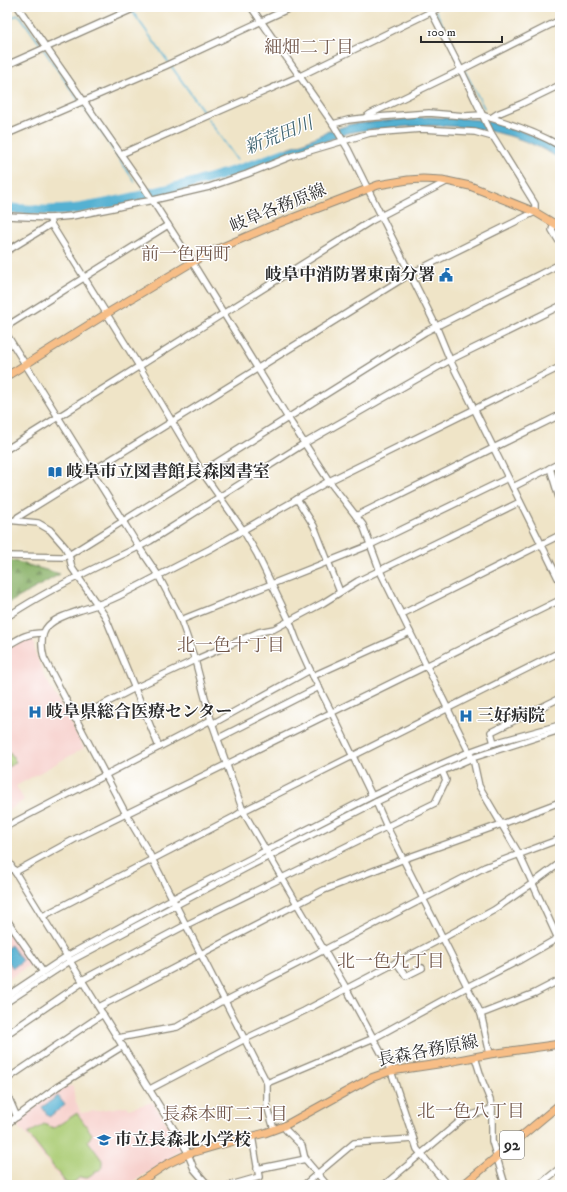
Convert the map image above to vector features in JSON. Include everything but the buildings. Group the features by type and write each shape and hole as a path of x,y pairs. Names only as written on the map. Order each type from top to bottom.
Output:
{"main road":[{"name":"岐阜各務原線","path":"7,376 206,254 262,230 378,185 423,179 448,181 470,186 535,212 557,225"},
{"name":"長森各務原線","path":"135,1185 167,1164 188,1154 265,1133 284,1126 371,1078 391,1071 560,1044"},
{"name":"92","path":"463,1185 560,1104"}],"street":[{"path":"18,7 146,189 288,418 363,525 380,571 472,758 479,786 519,854 559,939 374,1038 267,1083"},
{"path":"7,65 137,7"},
{"path":"251,7 334,125 342,139 368,188 436,326 450,360 560,582"},
{"path":"7,134 165,66 292,7"},
{"path":"121,154 300,76 430,10 441,7"},
{"path":"16,520 18,517 410,274 535,212 535,204 492,135 430,10"},
{"path":"365,118 370,114 560,20"},
{"path":"491,118 560,85"},
{"path":"334,125 348,120 429,113 491,118 520,127 546,138 560,146"},
{"path":"7,216 50,221 209,187 342,139 370,133 422,129 475,132 492,135"},
{"path":"7,449 381,216 448,181"},
{"path":"7,251 50,221"},
{"path":"50,221 173,421 202,472 243,530 257,554 289,620 310,670 372,796"},
{"path":"7,326 168,225"},
{"path":"557,225 552,230 560,243"},
{"path":"7,556 69,556 436,326 560,264"},
{"path":"7,617 78,576 139,547 305,444 450,360 560,306"},
{"path":"7,335 158,575 177,611 195,660 211,722 242,811 374,1038 391,1071 417,1149 447,1185"},
{"path":"273,1126 267,1104 267,1083 139,835 105,775 44,658 41,641 43,633 55,620 119,596 243,530 330,480 560,367"},
{"path":"356,516 560,415"},
{"path":"513,487 560,463"},
{"path":"550,468 560,500"},
{"path":"181,620 370,545 508,478"},
{"path":"298,499 314,526 340,592"},
{"path":"75,719 135,688 195,660 259,632 274,629 323,603 358,582 520,502"},
{"path":"7,520 38,523 50,530 65,547 72,568 105,616 159,747"},
{"path":"402,614 560,535"},
{"path":"15,872 126,814 560,600"},
{"path":"313,676 410,632"},
{"path":"7,646 31,633 43,633"},
{"path":"43,916 234,817 242,811 447,708 459,704 560,652"},
{"path":"7,826 310,670"},
{"path":"217,739 319,687"},
{"path":"494,743 491,732 560,698"},
{"path":"7,996 43,972 172,899 372,796 469,752 494,743 560,725"},
{"path":"7,1002 68,958 376,802 472,758 560,730"},
{"path":"7,1034 83,981 186,925 387,828 435,803 446,780 442,771"},
{"path":"376,802 387,828 404,859 480,1014 490,1054"},
{"path":"99,1007 297,904 341,883 560,802"},
{"path":"118,1038 177,1026 220,1002 225,1001 485,867 560,839"},
{"path":"7,859 124,1046 186,1149 194,1169 208,1185"},
{"path":"150,1090 304,1011 494,910 560,863"},
{"path":"7,920 43,972"},
{"path":"396,962 406,976 422,968"},
{"path":"480,1014 535,993 560,980"},
{"path":"7,1079 103,1014"},
{"path":"7,1124 57,1087 124,1046"},
{"path":"475,1057 490,1100 492,1109 492,1141 505,1185"},
{"path":"7,1094 17,1116"},
{"path":"384,1185 464,1117 492,1109"},
{"path":"284,1126 302,1146 306,1159 328,1185"},
{"path":"231,1185 259,1177 252,1136"},
{"path":"304,1185 354,1143 413,1139"},
{"path":"257,1169 306,1159"},
{"path":"539,1185 560,1168"}],"shaded area":[{"name":"岐阜県総合医療センター","path":"29,636 33,636 35,652 44,675 84,748 16,786 24,800 7,811 7,650"},
{"path":"7,925 12,932 11,935 31,964 7,980"},
{"name":"市立長森北小学校","path":"73,1086 75,1101 81,1113 127,1106 128,1109 153,1102 183,1149 128,1185 87,1185 81,1179 74,1185 65,1185 23,1131 21,1132 15,1120 60,1087"}],"green space":[{"path":"7,559 60,574 7,604"},
{"path":"10,752 16,762 8,767 7,754"},
{"path":"77,1113 92,1134 88,1141 102,1160 102,1168 86,1178 80,1177 72,1184 66,1183 28,1134 44,1124 54,1128"}],"water":[{"path":"428,117 478,120 510,127 560,149 560,159 541,148 520,139 499,133 456,126 412,126 358,131 348,133 275,160 272,153 300,144 329,131 352,124"},
{"path":"11,945 22,961 13,968 7,960 7,948"},
{"path":"58,1096 65,1105 49,1117 42,1107"}],"waterway":[{"path":"132,11 206,115"},
{"path":"436,11 463,67"},
{"path":"7,19 18,15 21,17 42,47"},
{"path":"44,50 79,101"},
{"path":"465,71 484,108"},
{"path":"82,104 135,182"},
{"path":"208,119 237,160"},
{"name":"新荒田川","path":"7,208 57,210 99,205 213,178 285,153"}],"place":[{"name":"岐阜中消防署東南分署","path":"446,275"},
{"name":"岐阜市立図書館長森図書室","path":"55,472"},
{"name":"岐阜県総合医療センター","path":"35,712"},
{"name":"三好病院","path":"466,716"},
{"name":"市立長森北小学校","path":"104,1140"}],"district":[{"name":"細畑二丁目","path":"309,48"},
{"name":"前一色西町","path":"186,255"},
{"name":"北一色十丁目","path":"231,646"},
{"name":"北一色九丁目","path":"391,962"},
{"name":"北一色八丁目","path":"471,1112"},
{"name":"長森本町二丁目","path":"225,1115"}]}
